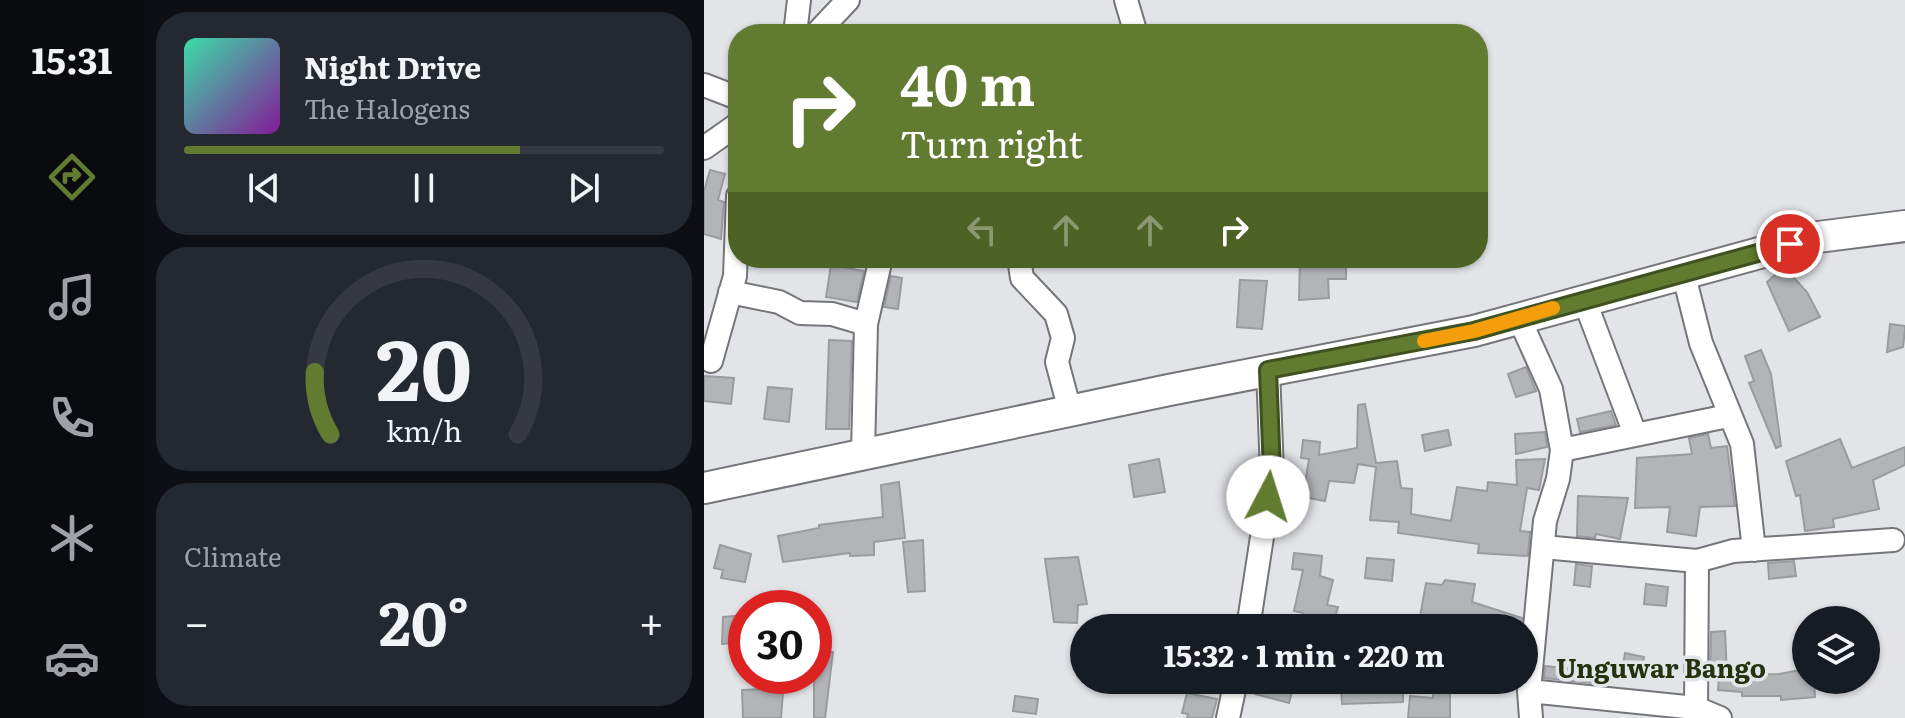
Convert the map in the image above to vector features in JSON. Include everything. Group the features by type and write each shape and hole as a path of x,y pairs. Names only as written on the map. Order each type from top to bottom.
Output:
{"main road":[{"path":"704,488 1268,370 1474,331 1818,237 1905,226"}],"street":[{"path":"796,24 799,0"},
{"path":"825,24 848,0"},
{"path":"1126,0 1133,24"},
{"path":"704,85 728,94"},
{"path":"704,148 728,131"},
{"path":"711,361 735,268"},
{"path":"863,454 866,324 879,268"},
{"path":"1020,268 1022,278 1056,314 1063,338 1057,362 1070,411"},
{"path":"1683,272 1701,343 1728,416 1742,444 1754,550"},
{"path":"730,292 779,302 800,313 832,314 866,324"},
{"path":"1584,299 1635,434"},
{"path":"1519,318 1551,389 1562,450 1558,479 1545,521 1536,614"},
{"path":"1250,614 1272,472 1268,370"},
{"path":"1562,450 1728,416"},
{"path":"1543,547 1697,561 1754,550 1893,540"},
{"path":"1696,708 1697,561"},
{"path":"1538,692 1696,708 1720,718"},
{"path":"1228,718 1233,694"},
{"path":"1529,694 1531,718"}],"building":[{"path":"710,170 725,174 718,200 724,202 721,239 704,234 704,191"},
{"path":"1784,267 1807,292 1820,317 1789,331 1767,282"},
{"path":"831,268 864,271 857,302 826,297"},
{"path":"1300,268 1346,268 1346,279 1328,279 1329,298 1299,300"},
{"path":"891,276 902,278 898,309 884,307"},
{"path":"1240,280 1267,281 1262,329 1237,327"},
{"path":"1890,324 1905,326 1905,330 1903,347 1887,352"},
{"path":"829,340 852,341 849,429 826,429"},
{"path":"1761,350 1771,374 1781,446 1776,448 1749,383 1754,381 1745,356"},
{"path":"1526,367 1536,391 1516,397 1508,374"},
{"path":"704,376 734,378 731,404 704,401"},
{"path":"768,387 792,389 789,422 764,419"},
{"path":"1365,404 1376,463 1397,461 1401,488 1412,489 1411,514 1451,521 1457,487 1487,491 1488,482 1517,485 1516,460 1545,459 1539,490 1527,488 1520,531 1530,532 1528,556 1478,553 1479,544 1398,533 1399,522 1370,520 1376,467 1358,464 1354,483 1329,481 1325,501 1303,497 1309,459 1301,458 1303,440 1320,442 1319,455 1357,448 1358,405"},
{"path":"1611,411 1616,425 1580,432 1577,419"},
{"path":"1448,430 1451,445 1425,451 1422,435"},
{"path":"1545,432 1547,447 1516,454 1515,434"},
{"path":"1708,434 1711,448 1727,446 1735,506 1700,507 1696,536 1667,532 1670,507 1635,508 1637,458 1692,454 1689,438"},
{"path":"1840,439 1852,468 1905,447 1905,465 1873,480 1879,509 1833,519 1834,527 1805,531 1800,495 1796,496 1786,461"},
{"path":"1159,459 1165,492 1134,497 1129,465"},
{"path":"899,482 905,538 874,542 874,555 850,556 850,553 783,562 778,536 819,528 819,525 883,517 881,485"},
{"path":"1578,496 1628,498 1620,539 1596,534 1595,538 1577,536"},
{"path":"923,540 925,591 908,592 903,542"},
{"path":"720,545 751,554 745,582 721,578 723,570 714,568"},
{"path":"1294,553 1322,556 1320,576 1333,580 1327,605 1338,607 1336,614 1294,611 1303,570 1292,569"},
{"path":"1078,557 1087,604 1078,605 1078,614 1070,614 1070,623 1054,622 1045,559"},
{"path":"1367,558 1394,560 1392,581 1365,578"},
{"path":"1794,561 1796,576 1769,579 1768,563"},
{"path":"1576,564 1592,566 1590,587 1574,585"},
{"path":"1445,580 1475,584 1472,602 1510,614 1420,614 1426,583 1442,585"},
{"path":"1646,584 1668,587 1666,606 1644,604"},
{"path":"723,617 728,617 728,644 722,644"},
{"path":"1725,631 1727,675 1792,672 1792,694 1815,694 1815,697 1781,700 1781,696 1742,696 1742,692 1718,690 1719,676 1710,675 1711,632"},
{"path":"1625,653 1644,657 1640,676 1622,672"},
{"path":"1545,666 1586,670 1596,674 1592,683 1544,678"},
{"path":"742,694 783,694 781,718 743,718"},
{"path":"814,694 828,694 825,718 814,718"},
{"path":"1187,694 1217,699 1212,718 1187,718 1188,714 1182,713"},
{"path":"1255,694 1291,694 1289,703"},
{"path":"1341,694 1403,694 1403,702 1342,704"},
{"path":"1433,694 1450,694 1450,718 1408,718 1410,696 1433,698"},
{"path":"1015,696 1038,699 1036,714 1013,711"}],"slow traffic":[{"path":"1424,341 1474,331 1553,308"}],"district":[{"name":"Unguwar Bango","path":"1661,669"}],"route":[{"path":"1268,497 1272,472 1268,370 1474,331 1790,244"}]}
